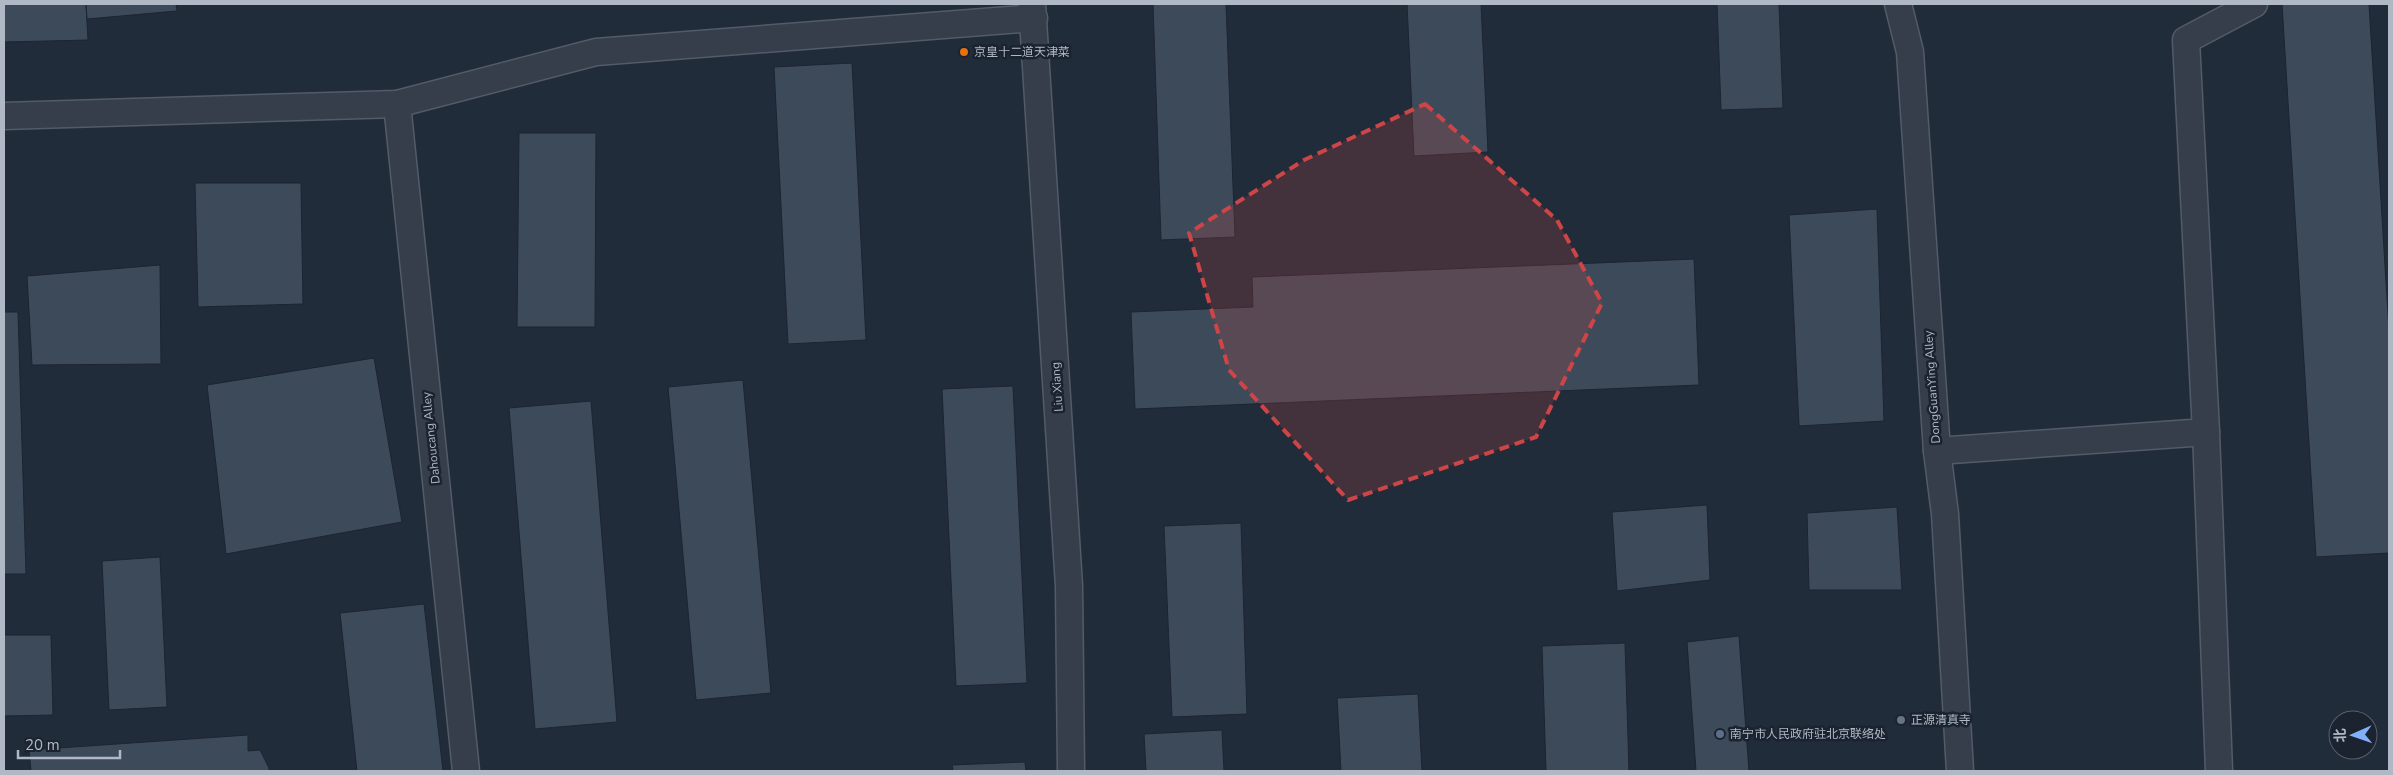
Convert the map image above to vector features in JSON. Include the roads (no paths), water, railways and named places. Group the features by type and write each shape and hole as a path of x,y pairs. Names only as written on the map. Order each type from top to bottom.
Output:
{"street":[{"name":"DongGuanYing Alley","path":"1898,4 1910,52 1937,451 1945,514 1960,771"},
{"path":"2219,771 2206,432 2186,40 2254,4"},
{"path":"4,116 397,104 596,52 1033,11"},
{"name":"Liu Xiang","path":"1033,11 1069,586 1071,771"},
{"name":"Dahoucang Alley","path":"397,104 466,771"},
{"path":"1937,451 2206,432"}],"place":[{"name":"京皇十二道天津菜","path":"964,52"},
{"name":"正源清真寺","path":"1901,720"},
{"name":"南宁市人民政府驻北京联络处","path":"1720,734"}]}
